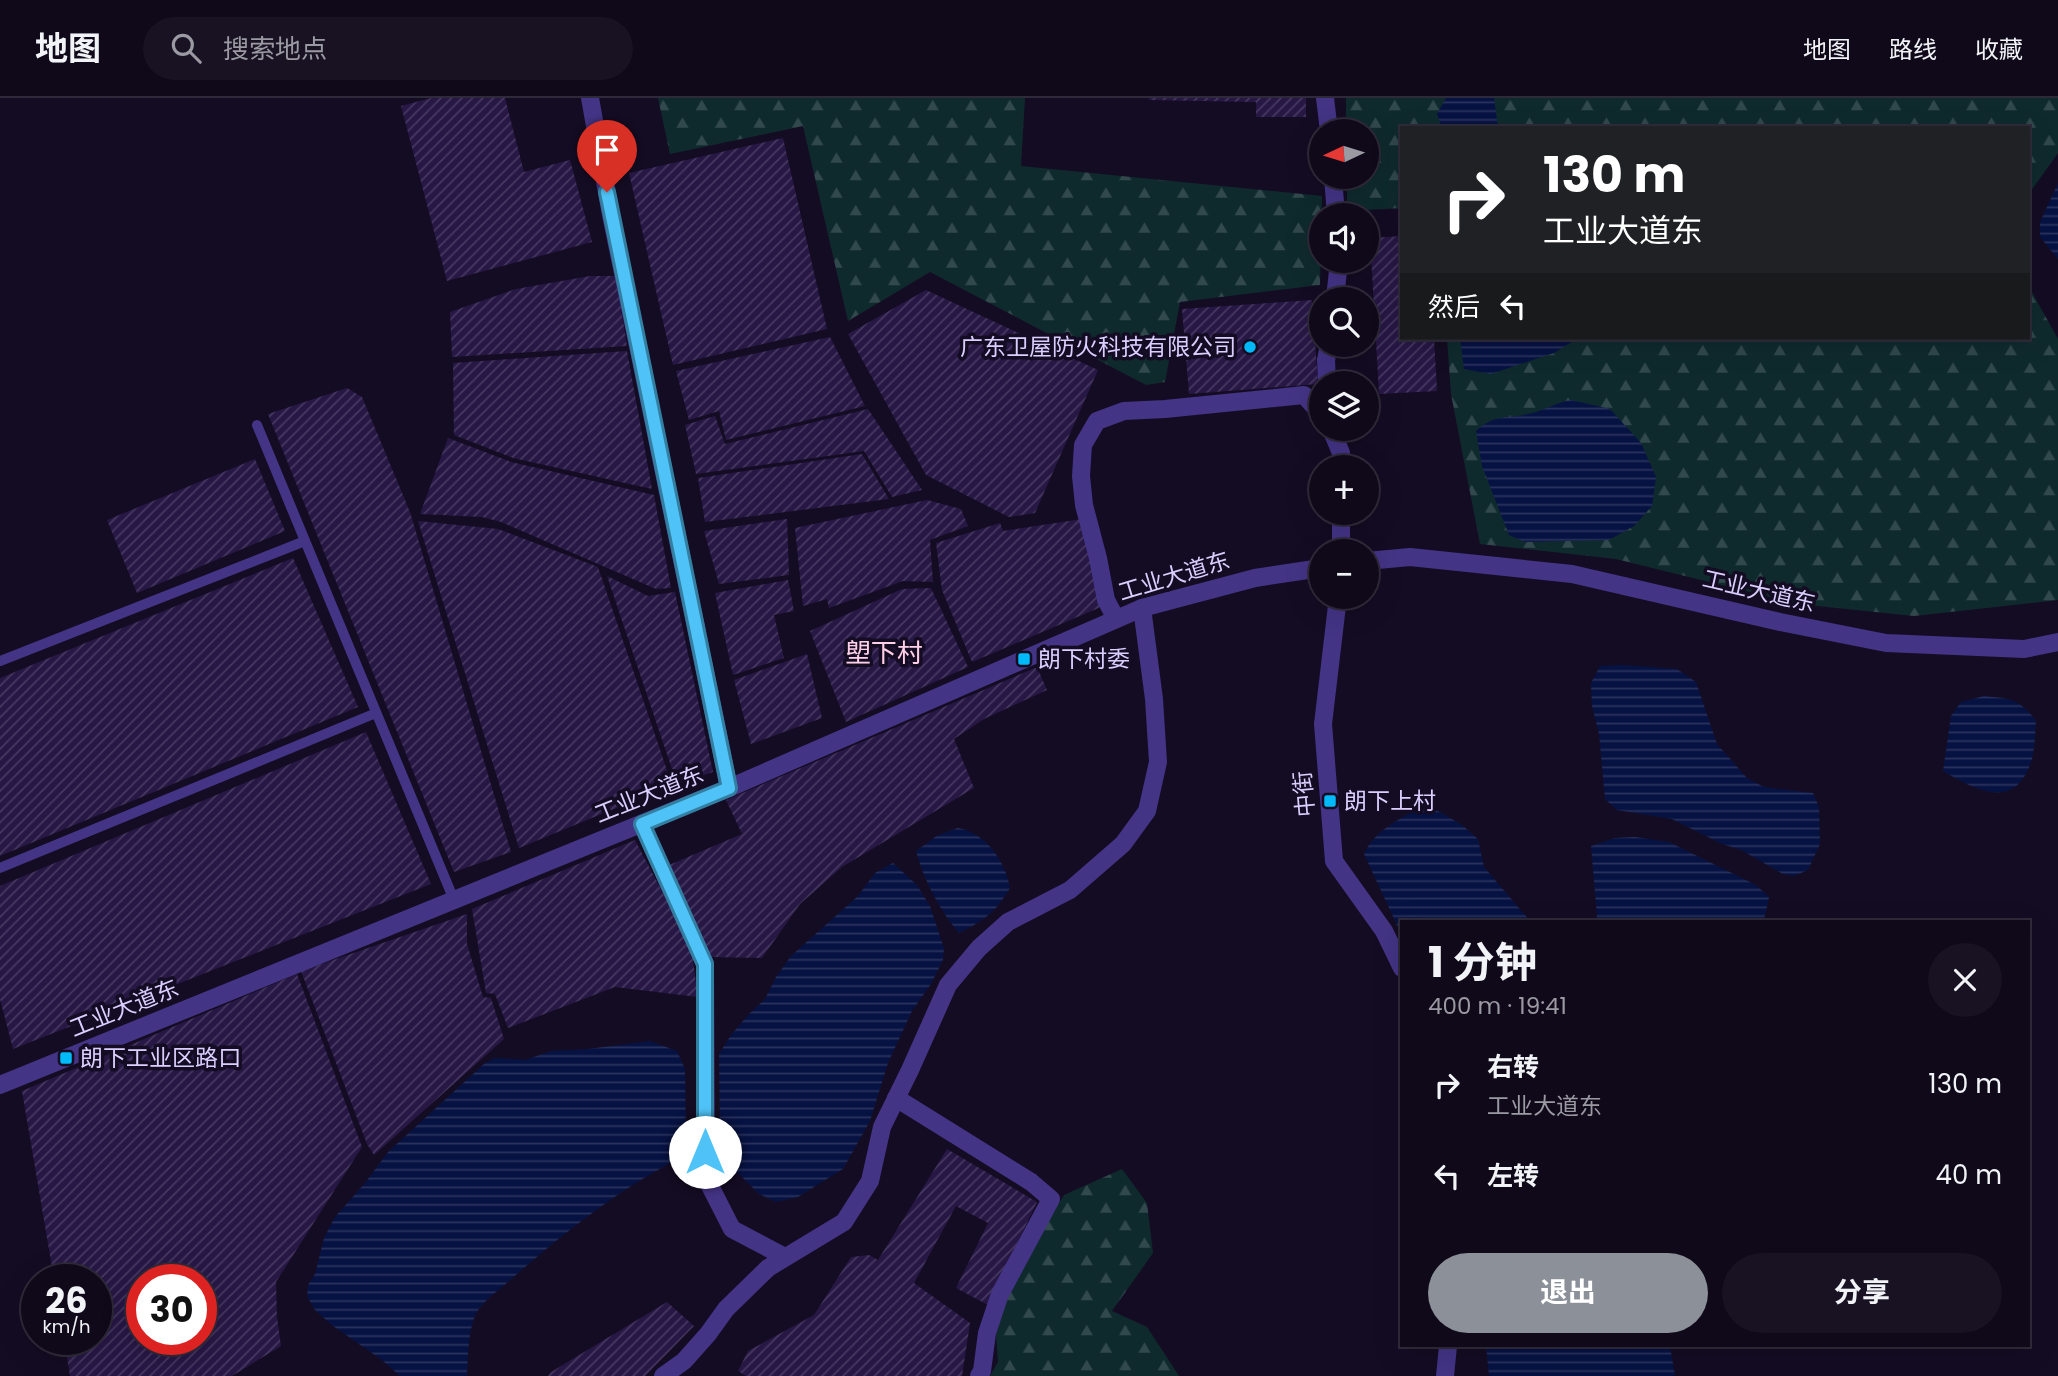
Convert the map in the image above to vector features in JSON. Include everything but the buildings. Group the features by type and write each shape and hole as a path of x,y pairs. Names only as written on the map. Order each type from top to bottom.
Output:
{"street":[{"path":"590,98 611,215 729,788"},
{"path":"1325,98 1328,119"},
{"path":"1116,619 1106,600 1098,558 1083,505 1083,445 1097,421 1124,411 1304,394 1309,400"},
{"name":"工业大道东","path":"1379,560 1410,557 1573,574 1780,622 1886,643 2024,649 2058,642"},
{"name":"工业大道东","path":"0,1086 729,788 1143,608 1255,578 1309,570"},
{"path":"663,1376 684,1360 726,1309 768,1268 844,1222 870,1181 881,1127 948,985 979,948 1008,922 1070,890 1123,844 1147,811 1158,762 1154,699 1143,608"},
{"name":"中街","path":"1337,609 1323,724 1334,861 1384,931 1400,964"},
{"path":"642,824 705,964 706,1178 732,1228 785,1257"},
{"path":"896,1098 1031,1182 1051,1199 1000,1294 987,1333 979,1376"},
{"path":"1445,1376 1448,1347"}],"lane":[{"path":"257,425 454,900"},
{"path":"0,661 305,541"},
{"path":"0,868 376,713"}],"green space":[{"path":"658,98 1025,98 1021,166 1322,196 1322,203 1309,203 1309,273 1320,273 1320,285 1180,302 1165,382 1146,385 930,272 848,321 803,126 670,154"},
{"path":"1346,98 2058,98 2058,153 2030,192 2030,126 1400,126 1400,208 1379,209 1379,203 1347,203 1347,189 1379,189 1379,119 1346,119"},
{"path":"2030,289 2058,339 2058,600 1914,616 1798,604 1616,559 1480,544 1451,394 1447,340 2030,340"},
{"path":"1122,1169 1147,1203 1153,1253 1112,1311 1147,1327 1179,1376 990,1376 998,1362 996,1335 1010,1283 1064,1195"}],"shaded area":[{"path":"1446,98 1494,98 1498,126 1441,126 1437,114"},
{"path":"2058,183 2058,259 2040,237 2040,222"},
{"path":"1460,340 1575,340 1554,353 1491,374 1464,369"},
{"path":"1571,400 1610,409 1641,443 1656,477 1652,506 1634,526 1609,540 1525,542 1509,535 1482,466 1476,431 1495,419 1533,413"},
{"path":"1600,666 1677,669 1696,682 1717,744 1747,778 1764,787 1813,793 1819,807 1820,844 1808,870 1794,876 1783,874 1741,850 1722,844 1672,819 1617,810 1605,799 1591,683"},
{"path":"1984,696 2013,701 2024,707 2036,720 2032,759 2025,776 2016,786 2006,791 1982,790 1943,771 1951,716 1961,702"},
{"path":"1423,806 1462,825 1478,839 1484,867 1529,920 1400,920 1400,932 1364,854 1374,838 1397,820"},
{"path":"958,828 977,836 993,850 1004,868 1010,888 989,915 959,933 933,894 916,851 938,835"},
{"path":"1635,837 1669,842 1756,885 1769,897 1765,916 1762,920 1595,920 1597,916 1591,846 1615,838"},
{"path":"893,863 917,885 930,906 944,948 943,960 931,984 912,1011 888,1063 870,1121 843,1169 798,1197 776,1202 759,1194 736,1171 724,1144 720,1128 719,1054 731,1035 765,999 791,956 858,896 875,873"},
{"path":"650,1041 677,1051 685,1069 686,1140 678,1159 589,1215 483,1304 472,1326 467,1376 400,1376 315,1310 307,1296 308,1285 315,1274 324,1238 335,1217 388,1152 485,1063 495,1058 525,1060 551,1051"},
{"path":"1486,1347 1670,1347 1675,1376 1489,1376"}],"place":[{"name":"广东卫屋防火科技有限公司","path":"1250,347"},
{"name":"朗下村委","path":"1024,659"},
{"name":"朗下上村","path":"1330,801"},
{"name":"朗下工业区路口","path":"66,1058"}],"district":[{"name":"塱下村","path":"884,653"}],"route":[{"path":"607,192 729,788 642,824 705,964 705,1152"}]}
